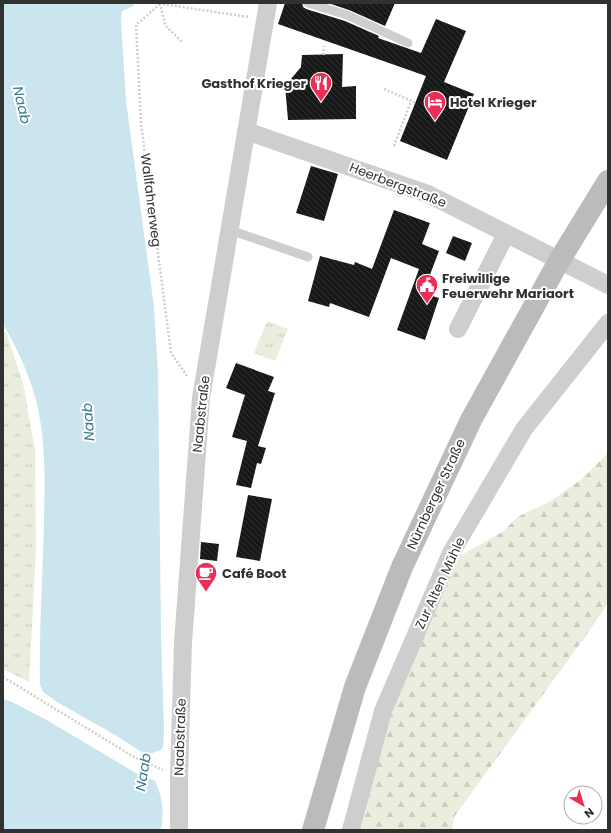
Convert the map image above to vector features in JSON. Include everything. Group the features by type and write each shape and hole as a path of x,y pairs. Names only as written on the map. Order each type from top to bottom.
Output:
{"main road":[{"name":"Nürnberger Straße","path":"313,830 355,687 402,566 471,420 559,261 608,181"}],"street":[{"name":"Naabstraße","path":"179,830 183,643 202,398 267,11"},
{"name":"Heerbergstraße","path":"246,131 428,194 608,285"},
{"path":"458,329 506,234"},
{"name":"Zur Alten Mühle","path":"351,830 383,711 451,553 524,429 608,323"}],"lane":[{"path":"308,3 347,15 408,43"},
{"path":"230,230 308,256"}],"path":[{"path":"155,3 267,11"},
{"path":"160,4 165,25 182,42"},
{"name":"Wallfahrerweg","path":"160,4 136,25 141,123 171,353 202,398"},
{"path":"323,54 324,46"},
{"path":"384,89 416,102"},
{"path":"394,146 411,101"},
{"path":"3,677 134,757 155,767"}],"green space":[{"path":"267,321 288,329 275,361 254,353"},
{"path":"3,332 6,332 23,383 35,450 36,550 29,682 3,669"},
{"path":"608,453 608,603 454,817 452,830 361,830 390,717 460,556 502,532 519,516 551,501 583,478"}],"water":[{"name":"Naab","path":"3,3 134,3 134,6 122,11 121,21 126,101 154,307 158,372 161,634 164,729 163,747 161,750 149,754 147,777 155,781 160,794 163,811 161,830 3,830 3,699 45,719 141,776 143,753 115,735 57,702 43,692 40,684 45,485 44,453 40,421 30,381 20,356 3,324"}],"building":[{"path":"285,3 302,3 303,7 306,9 345,21 379,36 378,38 421,53 436,19 466,31 444,82 474,94 447,160 400,141 426,76 278,24"},
{"path":"328,3 395,3 385,26 349,10"},
{"name":"Gasthof Krieger","path":"343,54 342,87 356,86 356,119 288,120 285,86 301,67 302,55"},
{"path":"311,166 338,174 324,221 296,213"},
{"path":"394,210 430,223 422,244 439,251 423,293 439,298 425,340 397,330 419,269 391,258 369,317 330,303 329,307 308,301 320,256 354,265 355,262 372,269"},
{"path":"453,236 472,243 465,261 446,253"},
{"path":"236,363 274,377 268,391 275,393 258,446 266,448 261,464 257,463 251,488 236,485 247,441 232,437 245,395 226,388"},
{"path":"248,495 272,499 260,561 236,557"},
{"path":"201,542 219,544 217,561 200,559"}],"place":[{"name":"Gasthof Krieger","path":"321,102"},
{"name":"Hotel Krieger","path":"435,122"},
{"name":"Freiwillige Feuerwehr Mariaort","path":"427,304"},
{"name":"Café Boot","path":"206,592"}]}
